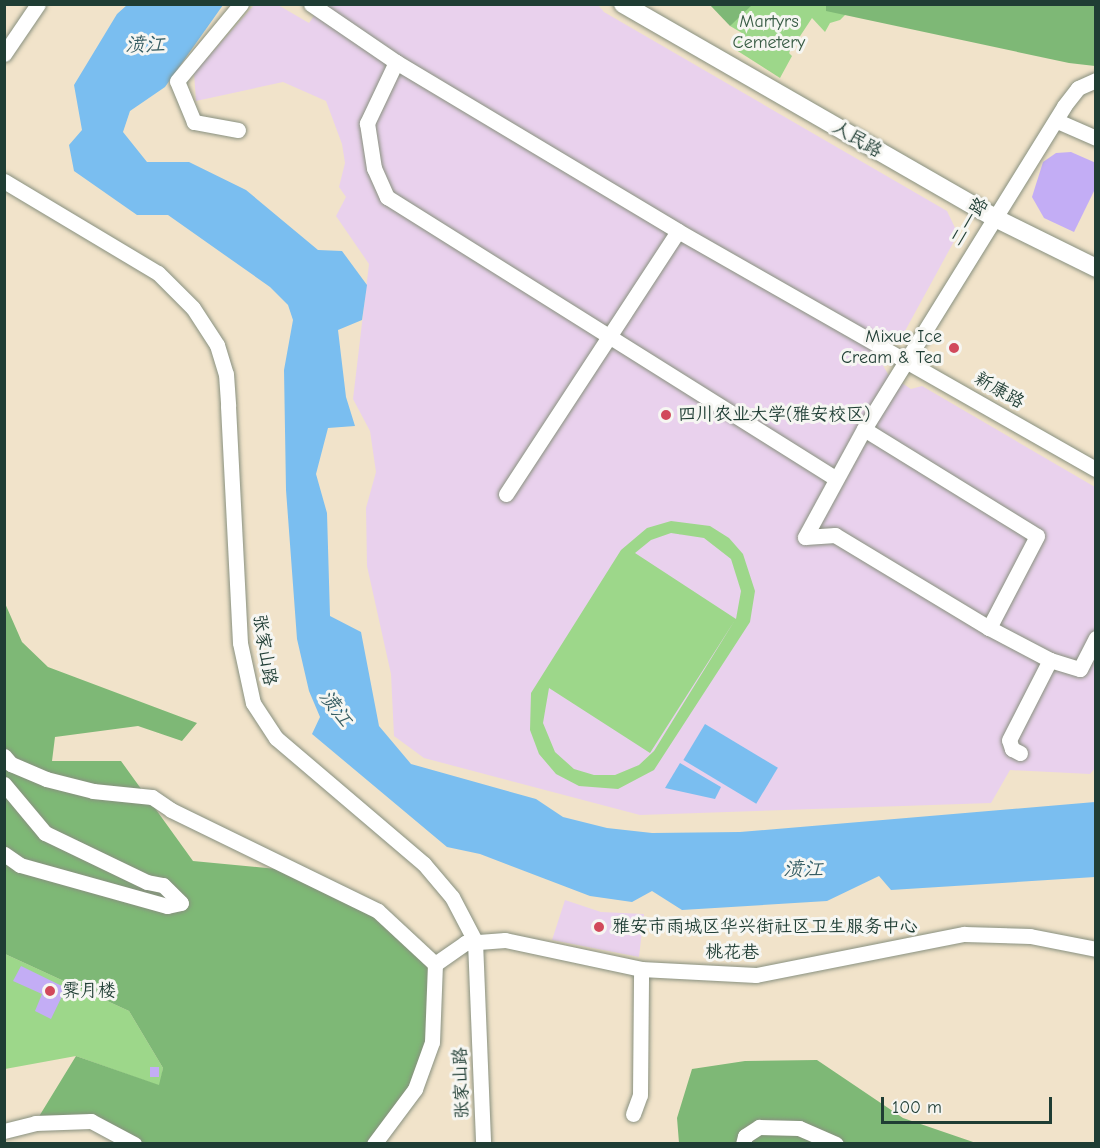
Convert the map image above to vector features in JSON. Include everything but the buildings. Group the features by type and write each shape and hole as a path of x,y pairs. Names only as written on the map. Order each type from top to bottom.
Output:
{"main road":[{"name":"人民路","path":"623,4 995,219 1095,268"}],"street":[{"path":"4,54 38,4"},
{"path":"238,130 194,122 177,81 241,4"},
{"name":"新康路","path":"311,4 396,62 678,231 1095,469"},
{"path":"396,62 367,123 374,168 387,197 835,478"},
{"name":"二一路","path":"989,628 835,535 805,537 835,478 864,429 897,380 1057,121 1078,88 1095,80"},
{"path":"1057,121 1095,138"},
{"name":"张家山路","path":"4,181 158,273 193,308 217,345 226,375 240,644 253,704 276,738 424,864 452,897 474,941 483,1143"},
{"path":"506,494 678,231"},
{"path":"864,429 1037,536 989,628 1050,660 1080,669 1095,638"},
{"path":"1020,753 1012,750 1009,740 1050,660"},
{"path":"4,756 12,764 46,779 93,791 152,796 171,810 378,911 435,964 432,1042 415,1089 374,1143"},
{"path":"4,784 45,833 147,882 163,885 181,903 167,906 20,865 4,854"},
{"name":"桃花巷","path":"474,941 505,940 641,969 756,975 964,934 1030,936 1095,950"},
{"path":"435,964 474,941"},
{"path":"633,1114 640,1095 641,969"},
{"path":"4,1131 35,1123 91,1121 134,1143"},
{"path":"743,1143 745,1136 759,1127 799,1128 836,1143"}],"shaded area":[{"name":"四川农业大学(雅安校区)","path":"254,5 278,5 309,23 321,5 598,5 604,12 947,211 958,234 905,331 893,332 879,359 888,374 911,389 922,386 1095,487 1096,767 1090,774 1010,770 991,803 640,815 424,758 394,736 391,674 367,566 366,508 376,472 370,431 353,399 369,264 336,216 346,197 339,187 345,163 342,144 326,101 283,82 196,101 194,73"},
{"name":"雅安市雨城区华兴街社区卫生服务中心","path":"565,900 601,912 644,914 639,957 552,940"}],"green space":[{"path":"710,5 752,5 730,26"},
{"name":"Martyrs Cemetery","path":"738,5 855,5 840,20 830,23 825,32 812,18 789,53 792,56 780,78 733,48 742,33 730,26"},
{"path":"826,5 1095,5 1095,66 1069,63 826,11"},
{"path":"671,521 710,526 729,538 743,554 755,591 750,622 654,770 618,789 579,786 556,774 539,754 530,730 531,693 621,550 647,528","holes":["671,533 704,538 731,559 741,591 736,619 635,553 651,540","735,620 654,751 639,765 615,775 594,775 574,769 555,752 543,723 549,688 650,753"]},
{"path":"4,601 22,642 48,667 197,723 182,741 138,726 55,737 52,761 121,761 193,861 297,871 378,911 435,964 432,1042 415,1089 374,1143 134,1143 91,1121 35,1123 76,1056 159,1085 163,1068 129,1011 5,954"},
{"path":"5,954 129,1011 163,1068 160,1086 76,1056 5,1069"},
{"path":"817,1060 903,1118 976,1143 679,1143 677,1118 692,1069 745,1061"}],"water":[{"name":"𣸣江","path":"127,5 223,5 165,87 130,111 123,132 147,162 189,162 246,190 318,250 342,251 367,285 362,320 338,330 346,397 355,426 328,428 316,474 327,513 330,616 361,632 379,726 411,764 536,799 563,817 607,828 652,833 740,832 1095,802 1095,877 891,890 879,876 827,901 682,910 652,891 632,902 590,896 480,854 447,847 312,734 320,717 309,691 297,639 286,490 284,370 293,320 288,305 270,287 168,215 137,215 74,171 69,145 82,130 74,85 117,14"},
{"path":"705,724 778,768 756,804 683,760"},
{"path":"680,763 721,787 715,799 665,788"}],"place":[{"name":"Mixue Ice Cream & Tea","path":"954,348"},
{"name":"四川农业大学(雅安校区)","path":"666,415"},
{"name":"雅安市雨城区华兴街社区卫生服务中心","path":"599,927"},
{"name":"霁月楼","path":"50,991"}]}
